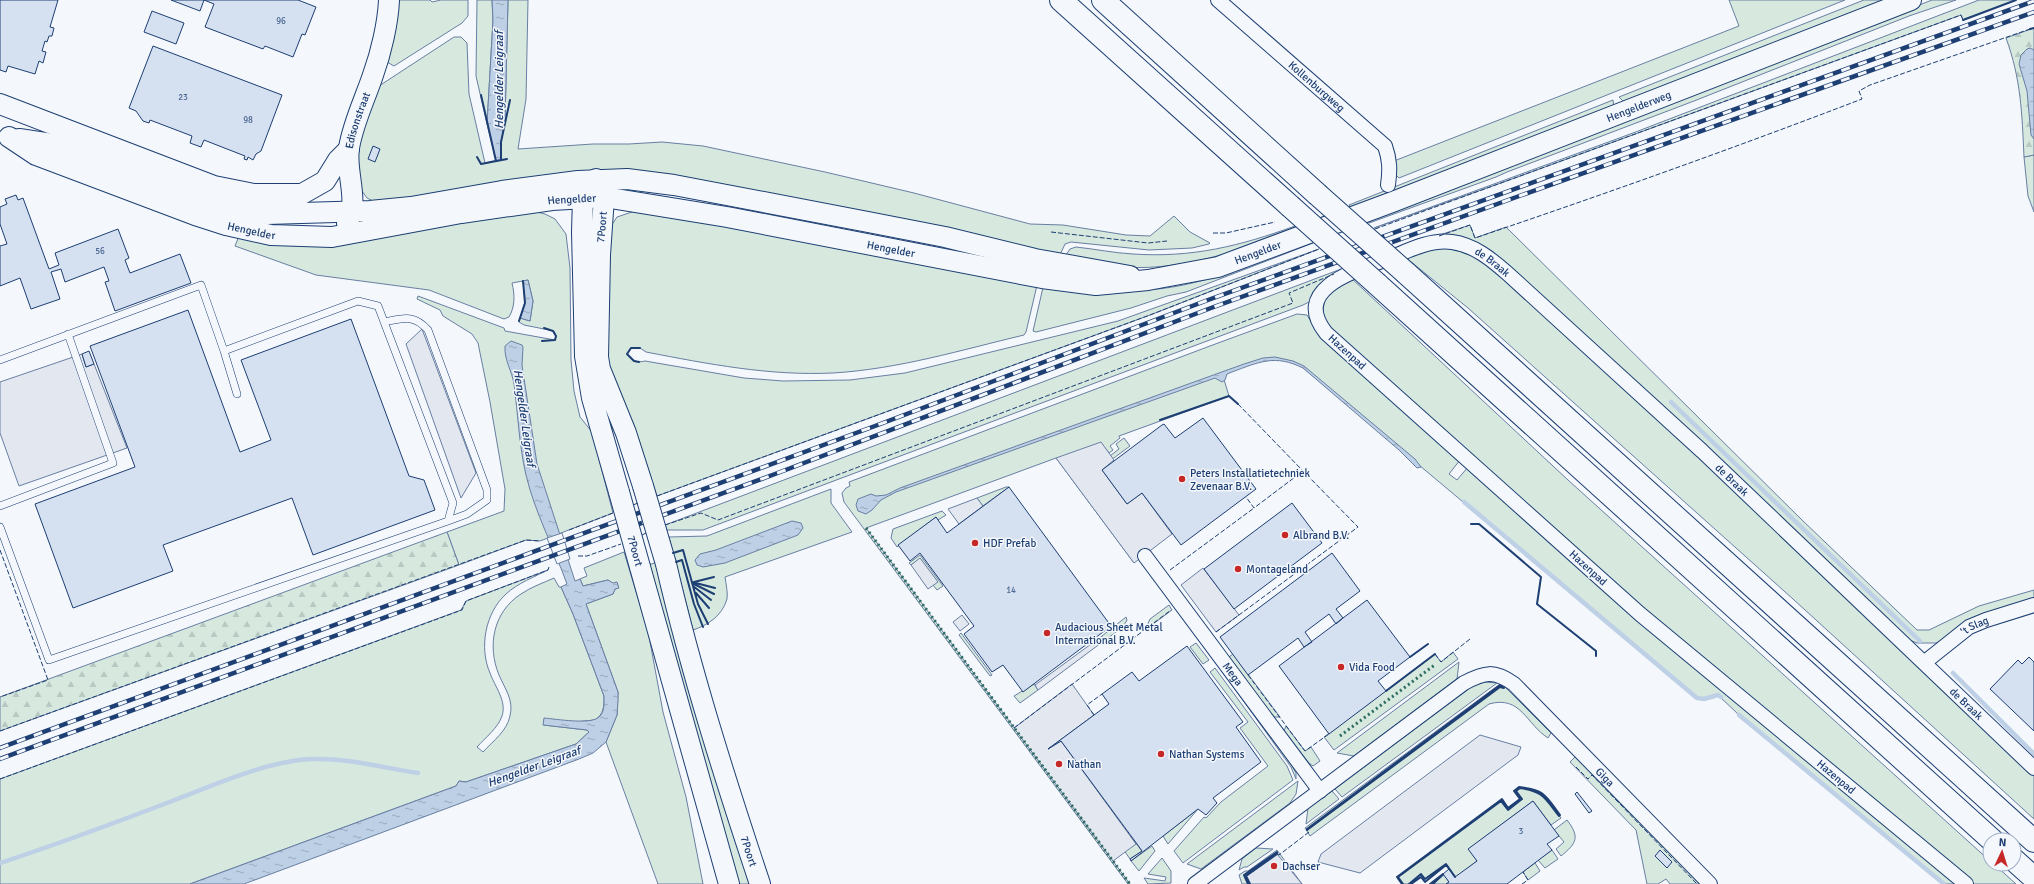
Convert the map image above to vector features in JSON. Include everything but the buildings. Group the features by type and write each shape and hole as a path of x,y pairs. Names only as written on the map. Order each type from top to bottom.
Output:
{"highway":[{"path":"1061,0 1983,832"},
{"path":"1103,0 2034,841"},
{"path":"2022,867 2034,878"}],"main road":[{"name":"Edisonstraat","path":"352,205 349,149 360,109 374,73 388,12 389,0"},
{"name":"Hengelderweg","path":"1365,212 1912,0"},
{"name":"Hengelder","path":"0,104 214,186 254,194 302,194 325,180 338,160 349,149"},
{"name":"Hengelder","path":"5,136 52,144 208,203 246,212 267,214 352,205 411,207 502,190 596,179 628,179 674,185 945,237 1034,259 1123,274 1148,280"},
{"name":"Hengelder","path":"5,136 36,155 226,225 271,236 332,237 461,213 582,198 604,197 727,217 1042,278 1096,286 1148,280 1218,266 1365,212"},
{"path":"582,198 596,179"},
{"name":"7Poort","path":"596,179 604,197 598,307 598,357 600,369 626,433 643,486 666,564 678,618 694,673 760,884"},
{"name":"Hengelder","path":"312,188 341,191 352,205"},
{"name":"7Poort","path":"582,198 585,356 592,398 729,884"},
{"path":"332,237 348,222 352,205"}],"street":[{"name":"Kollenburgweg","path":"1218,0 1385,146 1389,156 1391,168 1388,185"},
{"name":"de Braak","path":"1408,251 1439,242 1452,242 1468,246 1492,261 1702,451 1925,662 2034,768"},
{"name":"Hazenpad","path":"1408,251 1345,274 1325,288 1320,297 1316,314 1326,333 1640,614 1966,884"},
{"name":"Mega","path":"1145,556 1320,791"},
{"name":"'t Slag","path":"1925,662 1969,627 1997,616 2034,605"},
{"name":"Giga","path":"1320,791 1464,683 1481,674 1498,674 1514,684 1710,884"},
{"path":"1200,883 1320,791"}],"lane":[{"path":"0,360 201,285 237,394"},
{"path":"224,351 358,301 378,306 453,503 448,520"},
{"path":"0,527 49,660 468,514 487,500 487,490 428,330 420,321 405,318 384,322"},
{"path":"0,506 113,463 68,334"}],"green space":[{"path":"396,0 430,0 432,2 441,0 468,0 468,16 462,23 394,66 387,62"},
{"path":"477,0 492,0 493,20 487,124 476,76"},
{"path":"508,0 528,0 526,99 518,149 593,144 662,142 703,146 914,193 1030,224 1063,225 1126,235 1150,236 1174,216 1190,232 1210,243 1192,248 1149,250 1071,242 1065,244 1059,257 676,180 375,202 367,198 357,184 357,144 379,86 454,37 461,37 467,43 469,94 485,163 500,159 501,142 505,122"},
{"path":"1729,0 1845,0 1399,178 1394,173 1394,161 1739,26"},
{"path":"1864,0 1890,0 1626,104 1619,97"},
{"path":"1932,0 1956,0 1909,16 1496,177 1369,223 1367,222"},
{"path":"1979,0 2016,0 1963,20 1961,15 1374,228 1633,133"},
{"path":"2034,28 2034,155 2024,157 2018,82 2006,38"},
{"path":"1613,100 1614,108 1354,210 1349,205"},
{"path":"2034,155 2034,212 2028,196 2024,157"},
{"path":"638,210 1038,281 1024,335 906,363 858,371 833,373 786,373 716,365 646,352 640,348 631,348 627,354 637,362 645,361 744,378 783,381 850,380 905,373 1118,321 1319,249 1150,315 657,496 637,434 614,384 602,339 611,226 617,217"},
{"path":"533,211 545,214 555,219 566,234 570,268 571,360 574,391 580,417 592,432 613,513 540,541 526,540 459,565 447,532 504,511 505,489 478,343 472,334 443,316 440,310 417,299 418,296 504,328 505,331 555,340 556,336 554,331 524,325 519,322 520,318 530,321 533,301 528,280 512,283 514,292 513,305 509,317 504,319 429,290 316,275 235,246 239,236"},
{"path":"1470,225 1475,238 1506,227 1802,520 1917,630 1929,630 1979,606 2034,590 2034,601 1936,643 1917,643 1907,639 1478,244 1397,249"},
{"path":"1295,226 1298,230 1253,245 1207,258 1161,267 1137,268 1113,266 1066,255 1070,249 1076,247 1119,253 1155,255 1196,252 1235,245"},
{"path":"1311,242 1313,243 1186,292 1167,296 1131,308 1036,332 1033,331 1044,283 1138,290 1160,289 1205,280 1248,266"},
{"path":"1445,247 1477,255 1612,373 2034,773 2034,819 1793,599 1468,308 1405,257 1430,249"},
{"path":"1341,269 1344,272 1309,302 1303,305 703,530 667,530 665,525"},
{"path":"1350,277 1568,480 1982,854 1982,872 2003,872 2016,884 1972,884 1683,646 1323,322 1325,299 1336,287"},
{"path":"1297,314 1307,315 1319,335 1326,343 1460,460 1449,474 1457,480 1468,467 1962,884 1944,884 1739,715 1718,695 1704,699 1697,698 1302,367 1287,360 1271,358 1222,373 1229,396 1119,436 1120,438 1110,446 1113,450 1109,453 1101,443 1090,448 1134,563 1056,458 866,528 1130,884 1128,884 844,502 842,493 850,486 849,482"},
{"path":"1124,438 1130,446 1099,469 1097,466 1119,449 1116,444"},
{"path":"1009,487 983,506 977,498"},
{"path":"831,489 831,503 852,532 725,577 727,599 722,610 714,619 693,630 669,537 707,536"},
{"path":"942,511 946,515 938,520 936,517 897,547 891,538 893,529"},
{"path":"447,532 459,565 0,731 0,697"},
{"path":"624,552 648,631 663,712 686,797 703,884 658,884 606,742 617,715 618,692 586,604 613,594 615,589 618,588 608,580 583,586 580,579 587,576 584,568"},
{"path":"920,555 943,586 937,590 933,585 937,582 920,559 911,565 909,563"},
{"path":"655,563 658,567 752,884 738,884 648,565"},
{"path":"548,570 521,583 511,590 499,602 493,611 486,631 485,653 490,673 502,699 503,710 498,725 477,747 483,752 503,731 510,716 510,700 495,664 493,653 495,630 499,620 504,610 521,594 554,578 559,587 561,587 573,614 604,696 604,706 602,712 595,720 544,725 587,730 589,732 576,744 466,782 459,781 456,786 190,884 0,884 0,779 461,610 466,601"},
{"path":"1169,605 1172,610 1145,630 1150,619"},
{"path":"1126,617 1127,620 1123,627 1105,640 1102,636"},
{"path":"961,633 992,675 990,676 959,635"},
{"path":"1196,643 1209,660 1203,664 1190,647"},
{"path":"1453,652 1458,659 1334,750 1324,737 1435,654 1441,662"},
{"path":"1233,654 1280,717 1273,717 1229,657"},
{"path":"1459,662 1457,679 1354,756 1337,753"},
{"path":"1219,667 1291,764 1296,773 1296,779 1291,767"},
{"path":"1215,668 1287,766 1293,780 1183,863 1174,851 1204,817 1206,818 1221,802 1268,766 1240,728 1248,722 1210,672"},
{"path":"1485,682 1497,683 1342,797 1335,789 1472,686"},
{"path":"1034,684 1038,690 1020,703 1014,696"},
{"path":"1500,684 1505,687 1551,733 1548,738 1540,732 1516,707 1500,702 1489,704 1310,836 1305,828","holes":["1499,686 1504,688 1500,687 1307,830"]},
{"path":"1286,726 1305,751 1311,747 1320,761 1313,766 1309,763 1284,731"},
{"path":"1575,757 1701,884 1670,884 1666,879 1658,884 1647,884 1636,830 1570,762"},
{"path":"1298,781 1296,794 1290,803 1201,869 1187,864"},
{"path":"1520,788 1533,790 1543,794 1561,818 1551,825 1533,801 1469,849 1477,861 1456,877 1446,864 1425,879 1421,875 1409,884 1403,884 1398,877 1501,801 1508,809 1522,799 1516,791"},
{"path":"1332,791 1339,799 1306,824 1308,808"},
{"path":"1198,809 1168,844 1163,836"},
{"path":"1567,820 1574,831 1575,840 1571,847 1561,856 1556,849 1564,842 1554,830"},
{"path":"1131,837 1142,851 1130,859 1121,846"},
{"path":"1152,846 1155,851 1139,871 1131,861"},
{"path":"1256,848 1273,849 1247,867 1239,870 1242,859"},
{"name":"Dachser","path":"1277,850 1302,884 1250,884 1246,876 1277,853 1244,875 1248,884 1242,884 1239,875 1245,871 1248,871"},
{"path":"1552,850 1558,859 1545,868 1538,860"},
{"path":"1162,858 1171,871 1171,883 1148,884 1144,878 1165,881 1166,877 1148,874"},
{"path":"1535,863 1540,871 1528,880 1523,872"},
{"path":"1444,875 1449,882 1446,884 1433,884"}],"shaded area":[{"path":"422,329 476,473 461,498 406,344"},
{"path":"82,354 86,367 94,364 127,448 19,486 0,433 0,382"},
{"path":"1101,442 1114,460 1102,470 1127,504 1142,493 1172,534 1134,563 1056,458"},
{"path":"977,498 983,506 959,524 948,509"},
{"path":"920,558 938,582 928,589 911,565"},
{"path":"1203,568 1239,615 1216,632 1181,585"},
{"path":"962,615 969,624 960,631 953,622"},
{"path":"1102,636 1105,640 1038,690 1035,685"},
{"name":"Nathan","path":"1072,684 1094,715 1048,749 1061,741 1136,844 1113,861 1014,728"},
{"path":"1480,735 1521,747 1518,755 1360,873 1318,862 1321,854"},
{"name":"Dachser","path":"1277,854 1302,884 1250,884 1246,876"}],"water":[{"name":"Hengelder Leigraaf","path":"492,0 508,0 505,122 501,142 501,159 496,161 487,124 493,20"},
{"path":"2030,48 2034,50 2034,139 2031,135 2027,91 2019,64 2021,55"},
{"path":"528,280 533,301 530,321 520,318 525,302 523,281"},
{"name":"Hengelder Leigraaf","path":"511,341 522,345 523,347 522,365 537,464 575,581 580,579 583,586 608,580 613,583 617,582 619,588 615,589 613,594 586,604 618,692 617,715 606,742 593,753 579,759 244,884 190,884 456,786 459,781 466,782 576,744 589,732 587,730 543,725 544,718 589,721 601,715 604,707 604,696 573,614 561,587 567,584 540,517 526,475 520,441 514,384 505,351 505,346"},
{"path":"1275,357 1293,361 1304,366 1415,459 1421,467 1417,468 1399,450 1303,368 1284,361 1275,360 1251,365 1227,374 1225,380 1222,382 1215,378 896,492 881,500 866,514 858,511 856,505 858,499 871,494 876,496 886,495 900,488 1244,364 1263,358"},
{"path":"792,521 801,523 803,528 798,535 725,563 703,567 697,565 695,560 700,554 716,550"}],"pier":[{"path":"562,533 570,559 557,564 547,538"}],"waterway":[{"path":"1671,402 1920,641"},
{"path":"1464,502 1697,698 1704,699 1718,695 1721,697"},
{"path":"1953,673 2034,754"},
{"path":"1739,715 1944,884"},
{"path":"0,863 158,807 228,779 280,763 297,760 326,759 418,773"}],"railway":[{"path":"0,748 875,426 1208,300 2034,1"},
{"path":"0,759 775,474 1211,308 2034,12"}],"hedge":[{"path":"866,528 1130,884"},
{"path":"1340,736 1436,664"}],"fence":[{"path":"1375,229 1961,15 1963,20"},
{"path":"1439,236 1470,225 1475,238 1572,205 1718,153 1862,99 1859,91 1870,85 2030,29"},
{"path":"1213,233 1226,233 1275,222"},
{"path":"1051,232 1148,243 1167,241"},
{"path":"657,496 1150,315 1319,249"},
{"path":"665,525 701,513 718,520 1293,303 1289,293 1334,274"},
{"path":"1238,404 1303,471 1254,508 1246,497"},
{"path":"1216,632 1358,527 1303,471"},
{"path":"633,505 638,503"},
{"path":"1170,570 1254,508"},
{"path":"569,530 613,513"},
{"path":"642,535 646,533"},
{"path":"0,731 526,540 540,541"},
{"path":"578,556 587,556 621,544"},
{"path":"0,550 48,680 0,697"},
{"path":"0,779 462,610 466,601 548,570 549,567"},
{"path":"1014,728 1171,610"},
{"path":"1435,654 1441,662 1470,639"},
{"path":"1248,675 1305,751 1329,734"},
{"path":"1094,715 1087,705 1102,694"},
{"path":"1576,767 1588,779 1592,775 1697,884"},
{"path":"1277,854 1279,855 1309,832 1307,830"},
{"path":"1522,884 1528,880 1523,872"}],"wall":[{"path":"1963,20 2016,0"},
{"path":"2030,29 2034,28"},
{"path":"481,95 496,161"},
{"path":"501,159 501,142 510,100"},
{"path":"477,157 481,164 507,159"},
{"path":"519,321 525,303 523,281"},
{"path":"542,341 555,340 556,336 553,331 544,328"},
{"path":"639,362 634,361 627,354 631,348 640,348"},
{"path":"1160,420 1229,396 1238,404"},
{"path":"1471,524 1479,524 1541,577 1537,604 1596,651 1596,656"},
{"path":"673,553 683,550 698,604 708,624"},
{"path":"676,562 682,560 694,604 703,627"},
{"path":"694,582 714,577"},
{"path":"692,582 715,588"},
{"path":"694,584 714,594"},
{"path":"693,586 711,600"},
{"path":"696,593 709,608"},
{"path":"1410,657 1428,644"},
{"path":"1386,691 1435,654"},
{"path":"1500,685 1504,688 1500,687 1307,830 1500,685"},
{"path":"1402,884 1397,877 1502,799 1508,808 1520,799 1514,791 1519,787 1528,788 1544,795 1560,815 1559,816 1547,800 1539,793 1520,788 1516,791 1522,799 1508,810 1501,801 1398,877 1403,884"},
{"path":"1248,884 1244,875 1277,852 1277,854 1246,876 1250,884"},
{"path":"1409,884 1421,874 1425,879 1446,864 1455,877"},
{"path":"1411,884 1421,877 1425,882 1446,865 1450,870"},
{"path":"1430,884 1443,874 1433,884"}],"place":[{"name":"Peters Installatietechniek Zevenaar B.V.","path":"1182,479"},
{"name":"Albrand B.V.","path":"1285,535"},
{"name":"HDF Prefab","path":"975,543"},
{"name":"Montageland","path":"1238,569"},
{"name":"Audacious Sheet Metal International B.V.","path":"1047,633"},
{"name":"Vida Food","path":"1341,667"},
{"name":"Nathan Systems","path":"1161,754"},
{"name":"Nathan","path":"1059,764"},
{"name":"Dachser","path":"1274,866"}]}
